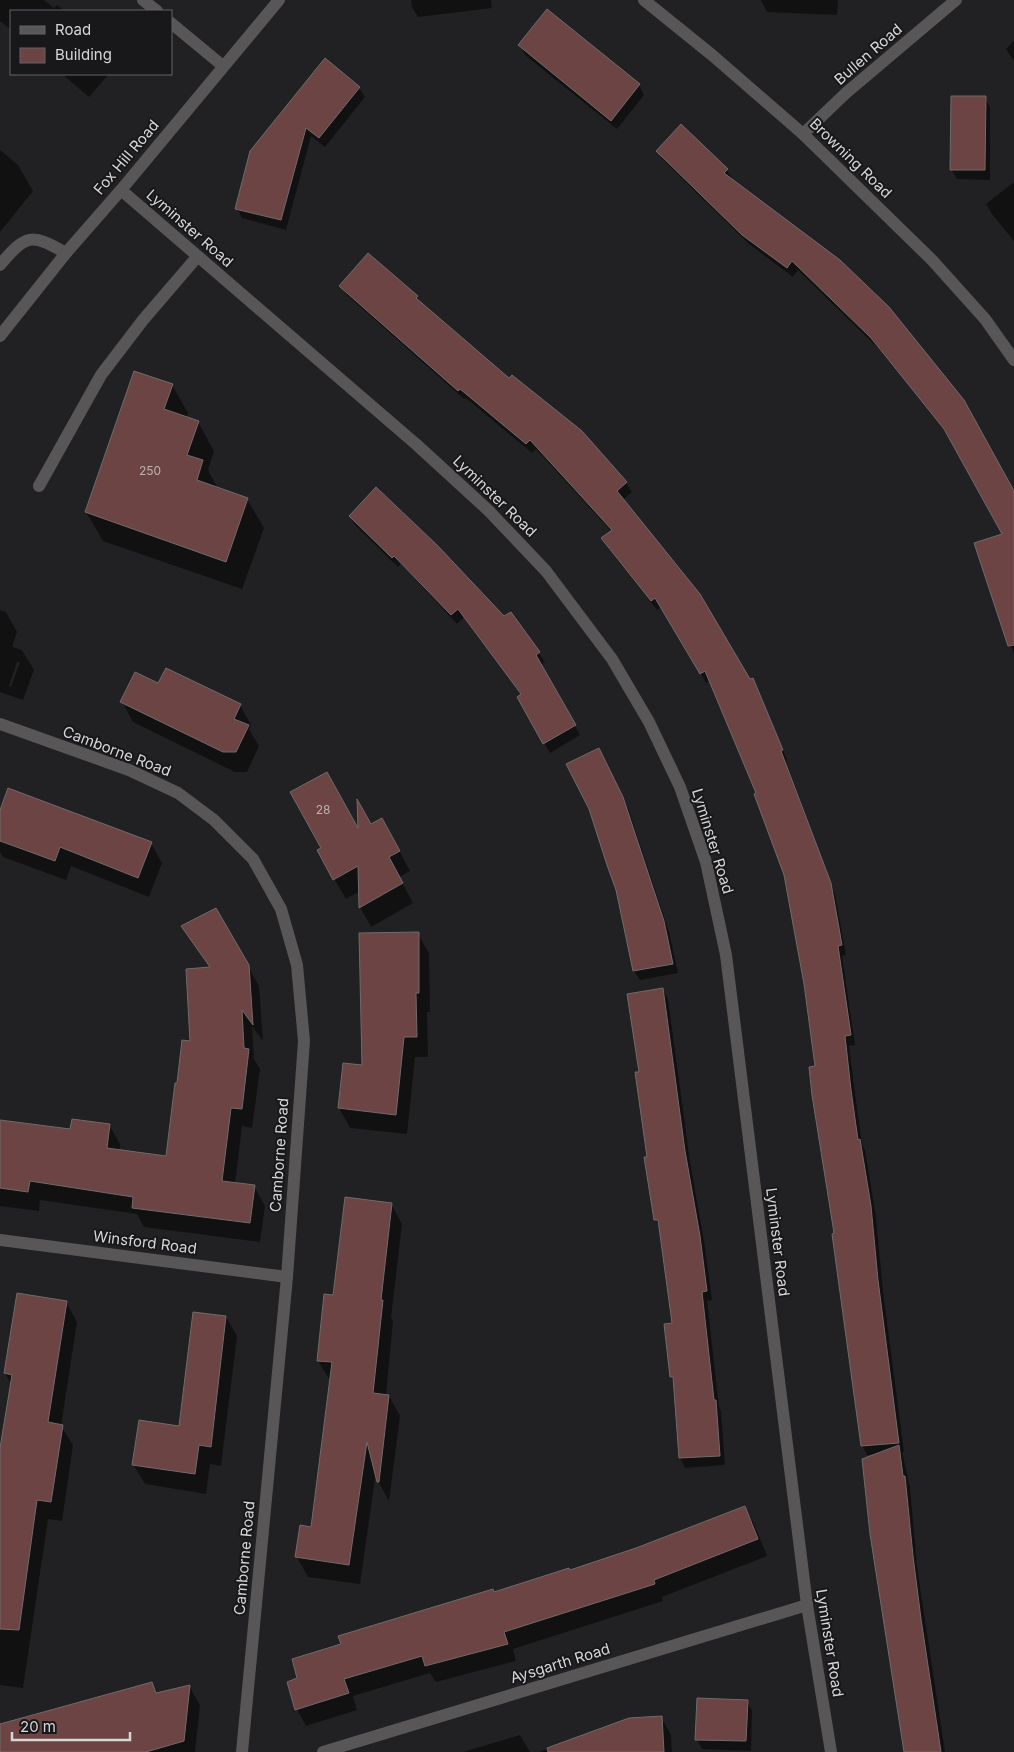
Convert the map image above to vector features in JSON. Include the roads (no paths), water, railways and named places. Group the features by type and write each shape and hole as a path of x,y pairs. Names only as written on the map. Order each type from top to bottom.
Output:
{"street":[{"path":"143,0 156,10"},
{"name":"Fox Hill Road","path":"0,336 66,253 279,0"},
{"name":"Browning Road","path":"644,0 804,134 932,260 985,319 1014,360"},
{"name":"Bullen Road","path":"804,134 846,94 956,0"},
{"path":"172,24 223,66"},
{"name":"Lyminster Road","path":"121,190 417,445 489,510 546,571 612,659 649,722 680,787 706,862 726,955 807,1605 831,1752"},
{"path":"0,265 16,246 27,240 45,241 66,253"},
{"path":"39,486 101,376 143,320 197,257"},
{"name":"Camborne Road","path":"0,724 129,770 178,792 214,820 253,859 281,909 297,965 304,1041 286,1277 242,1752"},
{"name":"Winsford Road","path":"0,1240 286,1277"},
{"name":"Aysgarth Road","path":"323,1752 807,1605"}]}
